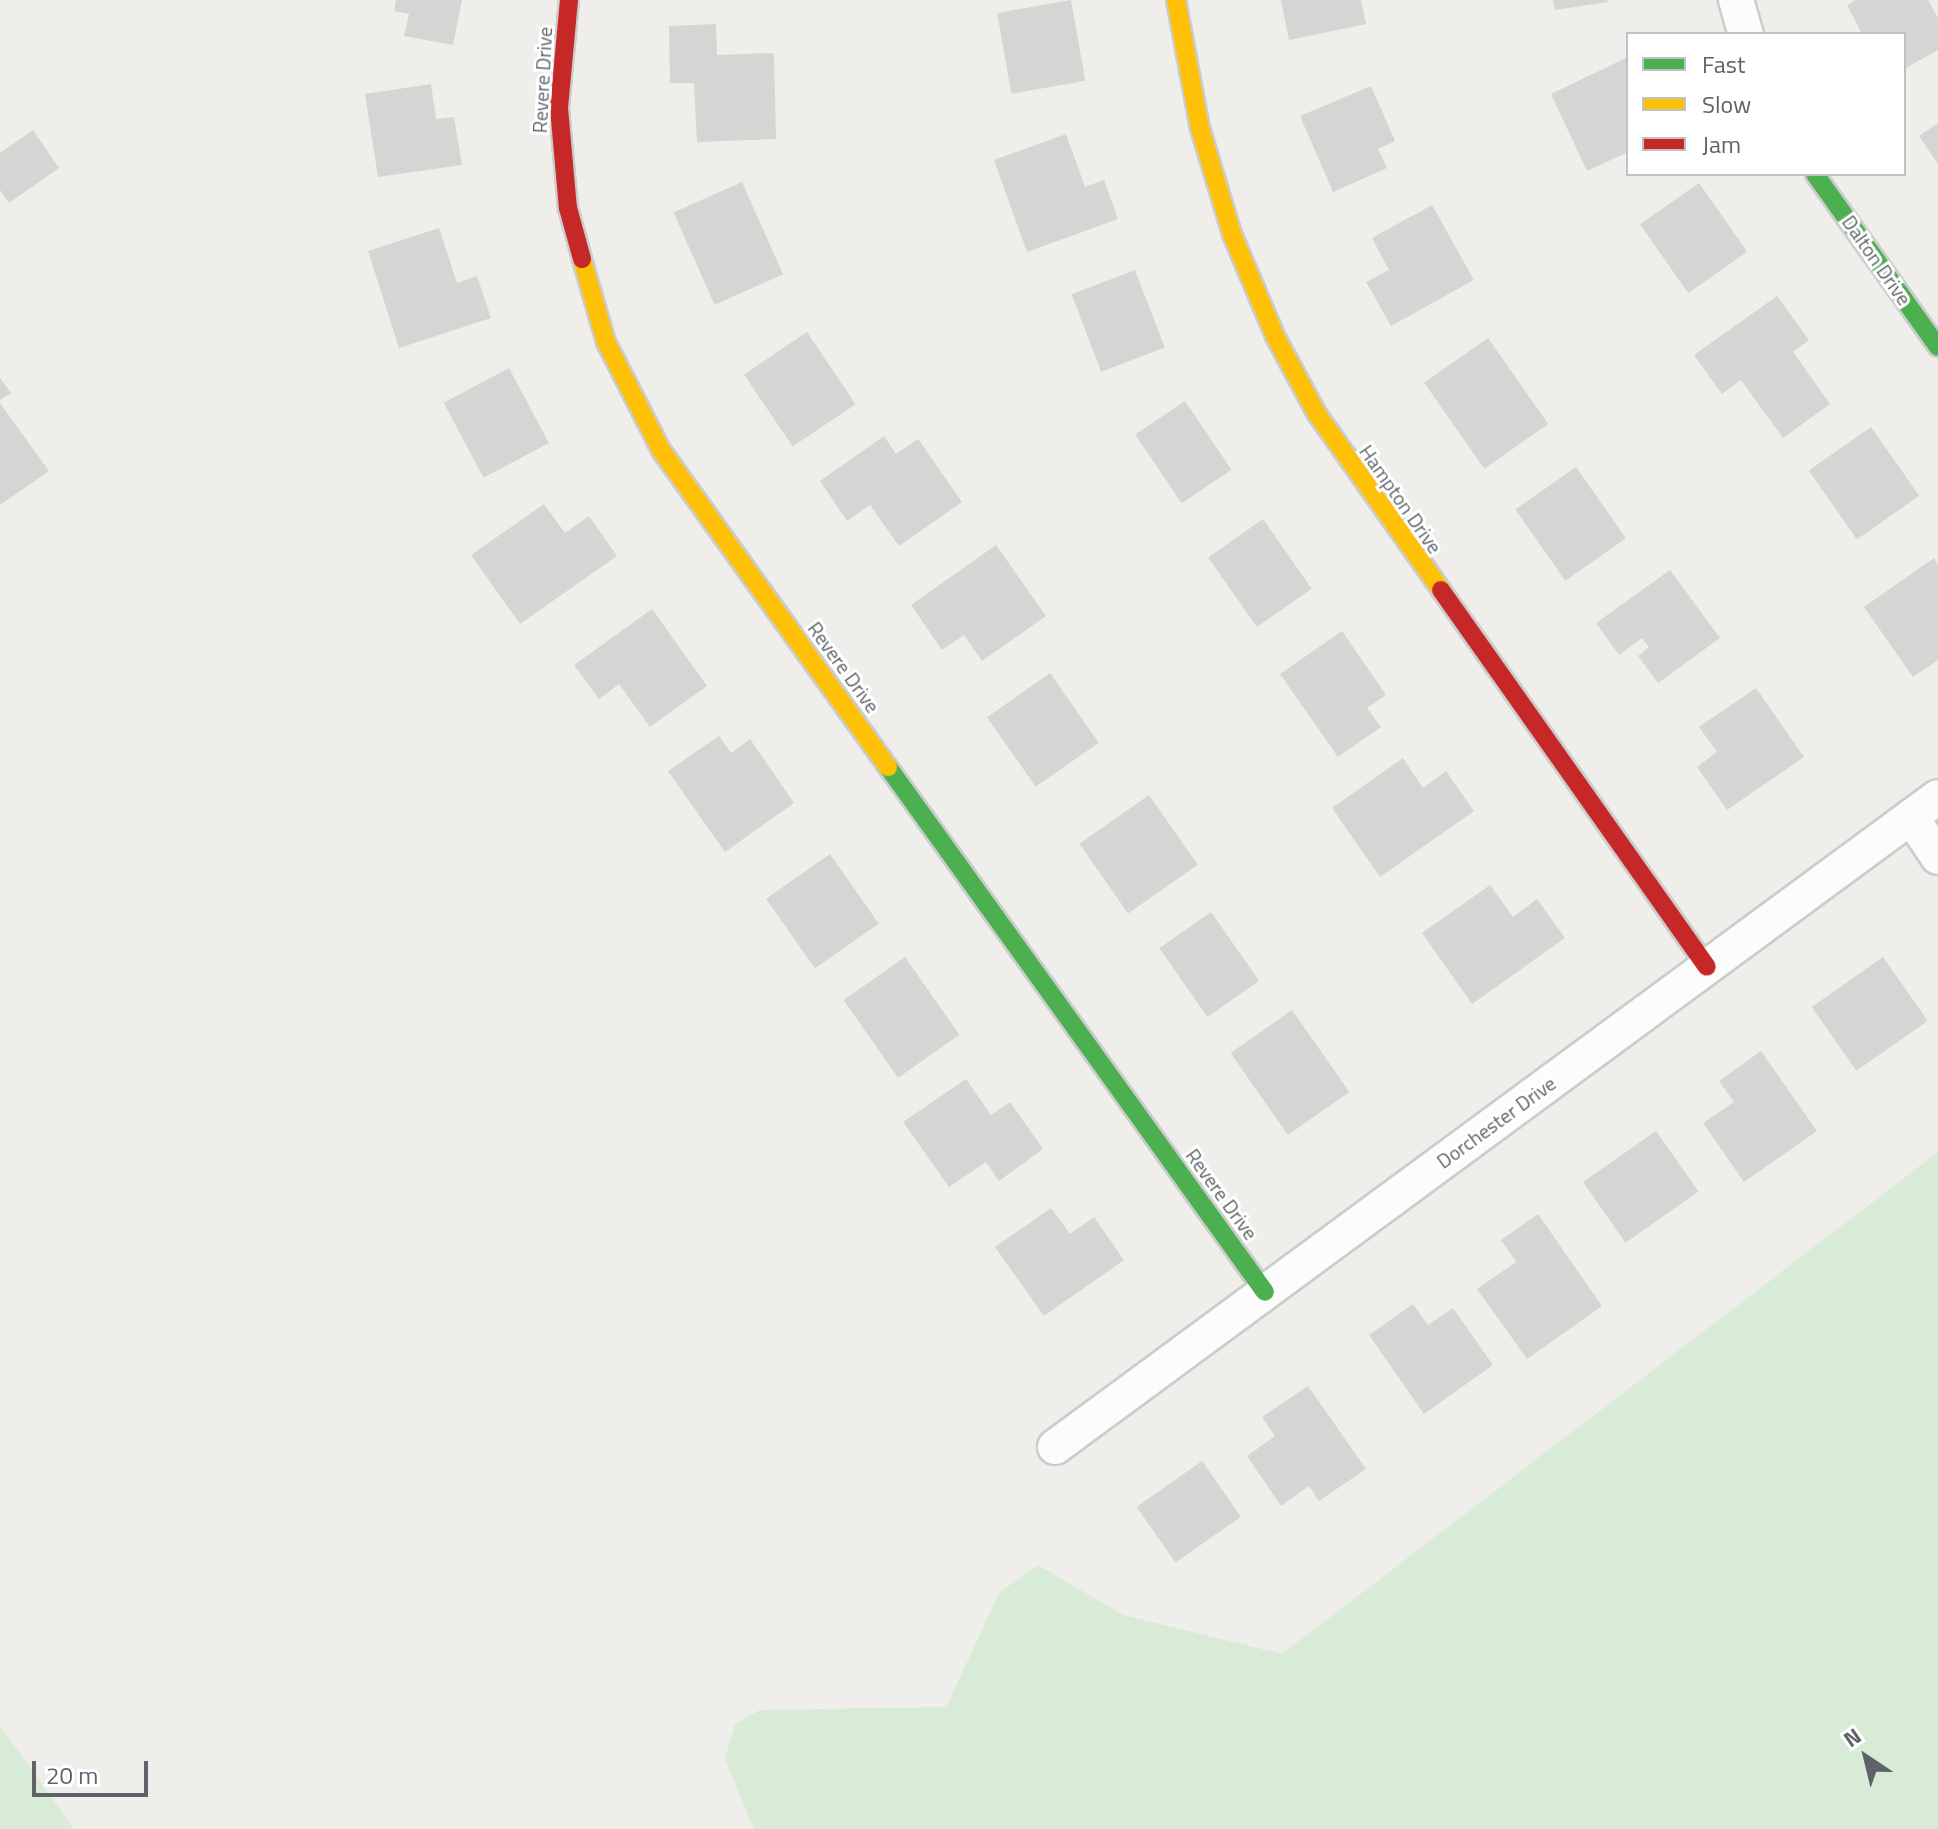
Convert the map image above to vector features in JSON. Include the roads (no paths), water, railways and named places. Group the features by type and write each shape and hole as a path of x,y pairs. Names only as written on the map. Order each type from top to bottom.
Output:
{"street":[{"name":"Revere Drive","path":"569,0 559,108 568,208 606,342 635,405 661,450 1265,1292"},
{"name":"Hampton Drive","path":"1176,0 1196,112 1232,234 1275,336 1317,414 1707,967"},
{"path":"1736,0 1745,32"},
{"name":"Dalton Drive","path":"1816,176 1938,347"},
{"name":"Dorchester Drive","path":"1055,1447 1938,797"},
{"path":"1911,817 1938,857"}]}
